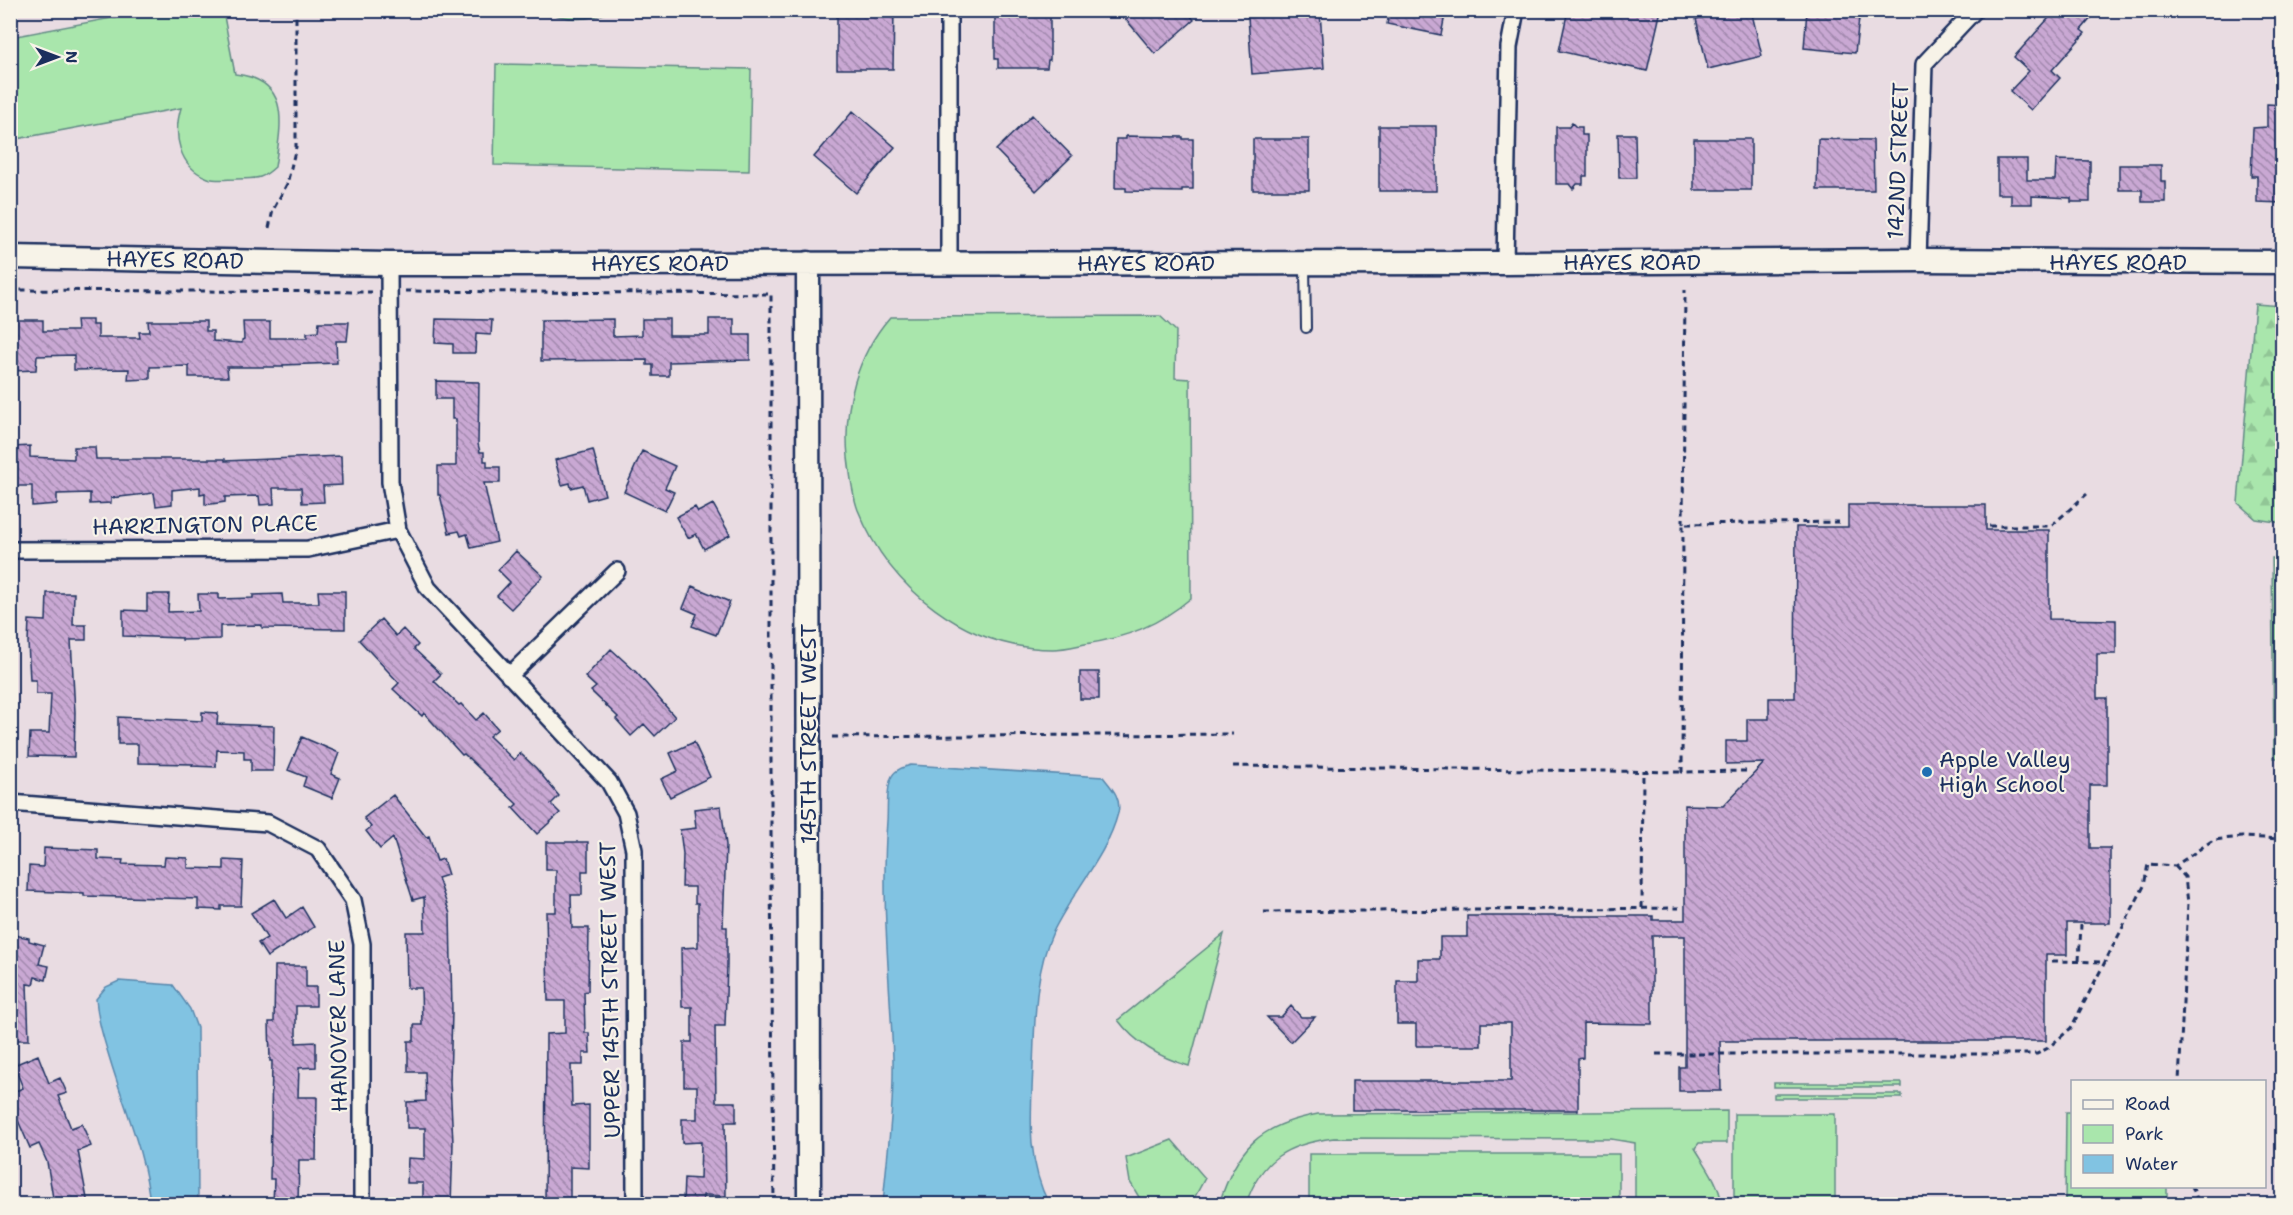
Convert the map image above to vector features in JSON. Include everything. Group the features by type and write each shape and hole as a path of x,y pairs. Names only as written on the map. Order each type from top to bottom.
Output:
{"street":[{"path":"948,10 949,263"},
{"path":"1505,263 1509,48 1516,10"},
{"name":"142ND STREET","path":"1918,260 1924,64 1975,10"},
{"name":"HAYES ROAD","path":"10,257 389,264 1505,263 1918,260 2283,262"},
{"name":"145TH STREET WEST","path":"808,263 809,1204"},
{"name":"UPPER 145TH STREET WEST","path":"389,264 390,482 398,530 428,588 609,782 626,813 634,850 635,1204"},
{"name":"HARRINGTON PLACE","path":"10,550 308,549 398,530"},
{"path":"509,676 617,571"},
{"name":"HANOVER LANE","path":"10,803 268,822 318,849 353,900 362,944 362,1204"}],"lane":[{"path":"1305,263 1306,328"}],"path":[{"path":"269,228 273,210 287,184 296,147 296,10"},
{"path":"10,290 771,294 771,873 774,1204"},
{"path":"1682,771 1684,290"},
{"path":"1989,526 2051,526 2087,494"},
{"path":"1683,524 1842,522"},
{"path":"832,737 1233,734"},
{"path":"1233,766 1746,771"},
{"path":"1642,771 1642,909"},
{"path":"1656,1054 2037,1054 2048,1048 2071,1028 2144,886 2148,864 2175,866 2213,840 2242,837 2283,838"},
{"path":"2175,866 2185,877 2188,903 2179,1080"},
{"path":"1264,912 1679,908"},
{"path":"2079,962 2081,925"},
{"path":"2052,961 2105,962"},
{"path":"2193,1188 2199,1204"}],"green space":[{"path":"148,11 223,11 235,74 253,78 266,85 274,95 279,107 279,136 275,167 265,175 257,178 222,180 211,179 198,173 184,158 180,149 178,128 181,108 11,140 11,37"},
{"path":"543,11 610,11 593,17 577,18"},
{"path":"496,64 751,69 749,171 494,165"},
{"path":"2255,304 2282,306 2282,523 2256,519 2238,503"},
{"path":"1160,316 1176,331 1175,378 1190,379 1191,598 1167,616 1128,634 1057,649 1021,646 990,638 962,626 935,609 911,589 872,539 858,510 848,457 848,419 855,382 869,348 890,317"},
{"path":"2272,558 2282,558 2282,758 2274,758"},
{"path":"1224,934 1189,1066 1159,1054 1141,1043 1125,1029 1118,1020"},
{"path":"1774,1083 1902,1083 1902,1087 1774,1087"},
{"path":"1774,1094 1902,1094 1902,1098 1774,1098"},
{"path":"1727,1111 1727,1143 1699,1143 1695,1148 1715,1182 1722,1204 1635,1204 1635,1143 1611,1139 1334,1138 1303,1144 1278,1156 1260,1175 1246,1204 1219,1204 1234,1168 1253,1142 1280,1125 1318,1114"},
{"path":"2066,1112 2071,1112 2071,1188 2167,1188 2167,1204 2065,1204"},
{"path":"1734,1114 1835,1114 1835,1204 1734,1204"},
{"path":"1172,1140 1205,1178 1191,1204 1143,1204 1130,1182 1126,1158"},
{"path":"1309,1154 1619,1154 1619,1204 1309,1204"}],"water":[{"path":"911,765 1103,777 1117,798 1119,808 1113,829 1098,859 1053,932 1039,981 1034,1032 1031,1134 1036,1167 1049,1204 883,1204 893,1077 885,911 888,798 890,781 894,774"},
{"path":"119,981 173,985 190,1009 197,1028 198,1204 150,1204 140,1152 104,1041 97,1008 96,999 106,987"}],"building":[{"path":"837,10 894,10 893,69 837,69"},
{"path":"995,10 1050,10 1050,60 1048,60 1047,68 998,68 998,59 995,59"},
{"path":"1118,10 1186,10 1194,20 1155,54"},
{"path":"1390,10 1446,10 1441,35 1387,24"},
{"path":"1568,10 1661,10 1647,71 1559,51"},
{"path":"1733,10 1751,10 1762,56 1708,69 1696,19"},
{"path":"1807,10 1860,10 1855,53 1804,48"},
{"path":"2056,10 2098,10 2081,30 2085,33 2052,70 2060,78 2031,110 2010,91 2029,71 2014,57"},
{"path":"1320,12 1324,68 1252,74 1248,17"},
{"path":"2267,104 2283,105 2283,203 2257,202 2257,176 2251,176 2253,128 2267,127"},
{"path":"853,111 895,147 856,193 814,157"},
{"path":"1032,115 1072,156 1036,191 996,150"},
{"path":"1572,123 1576,127 1582,127 1582,135 1587,135 1587,176 1583,176 1583,184 1577,184 1573,189 1569,184 1556,184 1556,127 1569,127"},
{"path":"1379,126 1436,126 1436,191 1379,191"},
{"path":"1618,134 1635,134 1636,178 1619,178"},
{"path":"1126,136 1193,139 1193,189 1182,189 1182,192 1126,191 1126,188 1115,188 1116,139 1126,139"},
{"path":"1253,139 1309,139 1309,190 1253,190"},
{"path":"1694,139 1751,139 1751,190 1694,190"},
{"path":"1818,139 1873,140 1874,190 1817,190"},
{"path":"1997,159 2027,159 2027,180 2055,180 2056,160 2090,161 2090,202 2071,202 2071,198 2032,196 2032,204 2011,204 2011,194 1997,194"},
{"path":"2119,165 2161,165 2161,181 2165,181 2165,202 2142,202 2142,190 2119,190"},
{"path":"436,319 492,320 491,335 476,334 475,353 453,353 453,344 435,343"},
{"path":"613,319 613,336 642,335 642,319 669,319 669,335 709,335 709,319 734,319 734,335 750,335 750,360 669,362 669,376 653,376 653,365 647,365 647,360 541,361 541,320"},
{"path":"12,320 43,320 43,331 77,331 76,320 92,320 92,325 98,325 98,338 140,338 139,332 149,332 148,321 206,321 206,331 213,331 213,341 242,343 244,339 243,322 270,322 270,338 307,338 307,333 318,332 319,322 349,322 347,341 336,341 337,363 283,365 283,367 227,367 228,377 189,377 189,366 150,367 150,379 128,380 129,369 74,370 74,355 37,356 36,370 12,371"},
{"path":"436,381 479,382 478,444 480,452 484,452 487,467 500,467 500,483 484,483 497,542 471,548 467,534 461,536 459,531 449,533 440,495 438,495 438,466 456,466 456,419 452,419 452,399 436,399"},
{"path":"30,446 30,457 74,459 74,447 95,447 96,459 225,459 225,461 341,456 342,485 323,486 324,502 302,503 301,488 273,488 274,504 260,505 259,496 225,497 225,502 205,505 205,493 200,494 200,487 172,490 172,504 156,506 154,493 111,498 111,503 90,504 90,493 57,494 57,504 32,506 32,486 15,486 14,447"},
{"path":"593,450 605,495 587,500 583,485 571,488 570,483 562,485 555,460"},
{"path":"642,451 675,466 665,488 674,492 665,511 624,492"},
{"path":"713,504 730,535 704,549 696,534 688,538 676,517 695,507 698,512"},
{"name":"Apple Valley High School","path":"1848,505 1986,505 1986,530 2049,530 2049,619 2116,620 2116,654 2097,654 2097,698 2107,698 2107,785 2090,785 2090,848 2110,848 2110,923 2067,923 2067,955 2046,955 2046,1041 1720,1041 1721,1091 1679,1091 1679,1067 1685,1067 1685,936 1652,936 1652,1024 1583,1023 1583,1058 1578,1059 1578,1110 1352,1110 1352,1081 1511,1081 1511,1023 1481,1023 1481,1046 1416,1046 1416,1024 1397,1024 1397,981 1418,981 1418,959 1440,959 1440,937 1467,937 1467,916 1653,916 1653,920 1685,920 1685,805 1723,806 1764,763 1726,764 1726,741 1747,741 1747,719 1769,719 1769,698 1795,698 1796,527 1848,527"},
{"path":"516,551 543,576 511,609 497,596 510,582 498,570"},
{"path":"692,586 730,602 716,635 692,626 697,614 683,608"},
{"path":"318,591 345,591 345,629 262,628 262,625 220,626 220,639 182,640 182,638 123,636 123,610 147,611 147,594 169,594 168,612 199,611 198,594 219,594 219,599 282,594 283,603 319,603"},
{"path":"47,593 74,593 73,625 86,625 86,640 71,640 75,712 74,757 29,756 30,733 49,733 51,694 36,694 36,680 30,680 28,642 29,620 46,621"},
{"path":"381,619 396,636 403,629 418,645 414,649 441,674 434,681 476,720 484,713 498,729 489,736 514,760 520,753 559,796 551,804 560,813 537,834 513,808 517,804 464,754 462,755 424,713 422,716 393,689 399,683 359,640"},
{"path":"611,649 636,672 675,717 655,736 644,724 631,736 616,719 618,717 591,691 596,687 585,677"},
{"path":"1080,672 1099,672 1099,699 1080,699"},
{"path":"202,712 218,713 217,724 274,726 273,771 251,771 251,759 244,759 244,751 217,750 216,767 192,766 193,764 138,763 138,744 118,744 118,717 202,721"},
{"path":"302,737 339,753 331,774 340,778 332,798 303,786 306,777 288,770"},
{"path":"694,742 710,777 670,797 661,779 678,771 670,753"},
{"path":"393,795 426,837 429,836 437,861 443,859 448,875 438,878 450,914 452,1012 450,1081 453,1143 451,1204 423,1204 423,1183 407,1183 408,1158 425,1159 425,1128 407,1128 407,1102 426,1101 425,1072 408,1072 408,1041 414,1041 414,1025 422,1025 421,988 407,988 406,932 425,932 424,897 413,900 393,838 380,849 366,831 371,827 364,818"},
{"path":"721,806 726,845 723,927 727,927 727,965 725,1026 715,1026 716,1102 736,1102 736,1122 725,1122 726,1196 703,1195 703,1202 683,1202 684,1178 700,1179 701,1142 682,1143 682,1119 697,1119 697,1086 684,1086 684,1042 692,1042 692,1007 682,1007 681,948 698,947 698,903 695,903 695,887 682,887 683,854 680,830 696,828 694,809"},
{"path":"546,842 588,842 588,871 582,871 582,895 571,895 572,928 589,928 588,991 584,992 585,1033 589,1033 590,1053 583,1053 583,1065 571,1065 572,1106 589,1105 589,1168 570,1167 570,1204 545,1204 546,1034 565,1033 565,1001 548,1001 546,912 556,912 556,870 546,870"},
{"path":"44,848 98,850 98,859 123,860 122,864 164,865 165,857 188,858 188,868 224,869 224,860 243,861 241,906 221,906 221,910 198,909 198,899 84,896 84,893 28,891 29,866 43,867"},
{"path":"274,899 286,918 302,907 314,927 267,957 258,943 267,938 251,913"},
{"path":"10,934 29,938 29,941 44,945 39,964 49,966 46,980 35,977 33,985 27,984 29,1040 10,1040"},
{"path":"275,966 306,966 306,987 316,987 316,1006 296,1006 296,1043 316,1042 316,1067 299,1068 298,1097 317,1097 316,1160 299,1160 298,1204 273,1204 274,1179 270,1179 272,1061 270,1061 269,1022 274,1022"},
{"path":"1291,1006 1301,1017 1315,1017 1291,1042 1267,1017 1281,1017"},
{"path":"38,1055 49,1083 60,1078 67,1093 58,1096 71,1128 82,1124 91,1146 78,1151 88,1204 54,1204 47,1162 39,1144 30,1148 10,1102 10,1093 23,1088 14,1065"}],"place":[{"name":"Apple Valley High School","path":"1927,772"}]}
